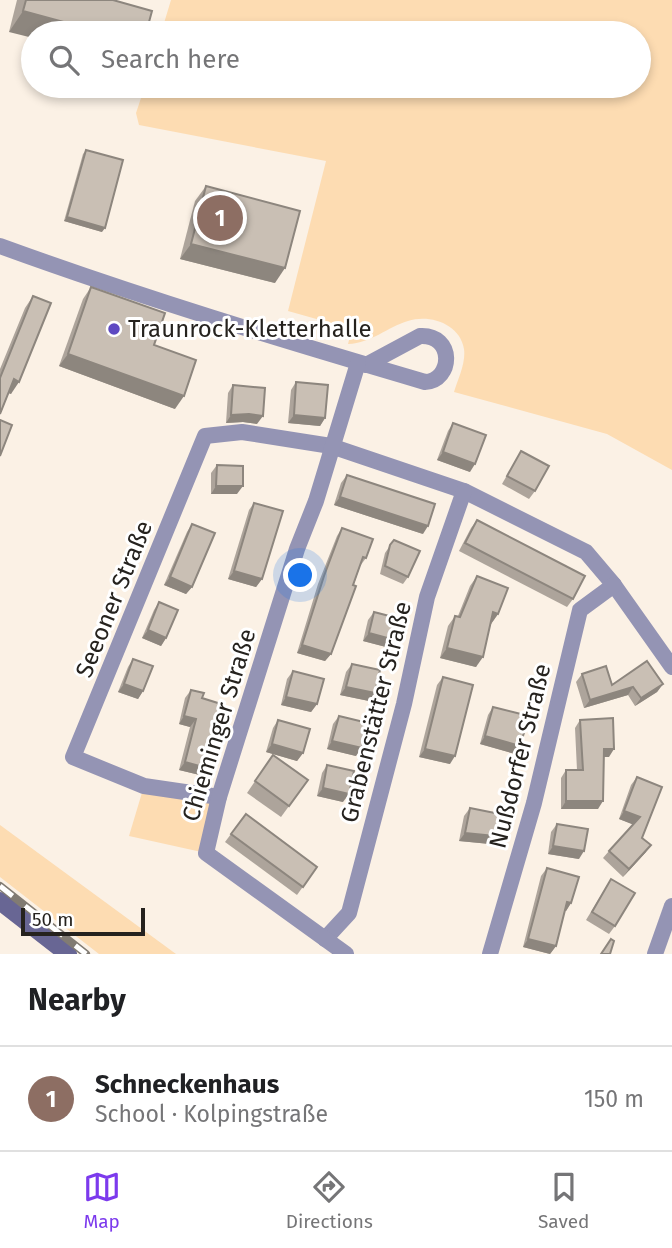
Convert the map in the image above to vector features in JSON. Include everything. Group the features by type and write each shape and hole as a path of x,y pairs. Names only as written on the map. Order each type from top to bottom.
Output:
{"street":[{"path":"0,246 168,304 362,364 425,382 433,382 443,371 446,353 437,338 420,336 362,364"},
{"name":"Chieminger Straße","path":"346,954 206,853 219,797 296,549 316,501 331,446 362,364"},
{"name":"Seeoner Straße","path":"219,797 144,786 73,757 205,436 242,432 331,446"},
{"path":"331,446 464,491 586,552 614,585 672,667"},
{"name":"Grabenstätter Straße","path":"325,939 349,913 404,704 427,597 464,491"},
{"name":"Nußdorfer Straße","path":"490,954 534,803 580,610 614,585"},
{"path":"0,901 68,954"},
{"path":"655,954 672,906"}],"shaded area":[{"path":"171,0 672,0 672,470 607,434 454,392 463,365 464,349 457,333 443,323 417,319 365,341 348,344 352,329 288,311 326,161 139,125 136,113 141,98 651,98 651,21 165,21"},
{"path":"144,786 219,797 206,853 129,836"},
{"path":"0,825 176,954 99,954 0,877"}],"building":[{"path":"26,0 113,0 152,11 149,21 60,21 23,11"},
{"path":"86,150 123,160 105,228 67,217"},
{"path":"206,186 300,211 285,268 191,244"},
{"path":"91,287 165,313 154,345 196,360 184,396 68,354"},
{"path":"33,296 51,303 19,382 14,379 0,414 0,378"},
{"path":"296,382 328,385 325,418 294,415"},
{"path":"233,385 265,388 263,416 231,415"},
{"path":"0,420 12,425 0,456"},
{"path":"453,423 486,435 475,464 443,452"},
{"path":"521,451 549,466 535,491 507,476"},
{"path":"217,465 243,466 243,486 216,486"},
{"path":"347,475 435,504 428,526 340,497"},
{"path":"254,503 283,511 262,579 234,571"},
{"path":"477,520 585,576 573,599 465,543"},
{"path":"192,524 215,533 192,587 170,577"},
{"path":"342,528 373,539 366,558 363,557 353,585 356,586 331,654 302,645"},
{"path":"394,540 420,551 408,577 385,566 390,545"},
{"path":"477,576 508,588 498,614 493,612 483,657 447,648 455,616 460,617"},
{"path":"159,602 178,610 166,638 148,630"},
{"path":"374,612 397,618 391,639 369,633"},
{"path":"133,659 153,666 143,691 124,684"},
{"path":"647,661 663,684 641,698 633,687 590,700 582,674 606,666 612,685"},
{"path":"352,664 380,670 375,693 346,687"},
{"path":"293,671 324,679 317,704 286,697"},
{"path":"443,677 473,685 455,756 425,749"},
{"path":"191,690 204,693 202,698 221,704 210,747 219,750 214,770 185,762 196,719 184,716"},
{"path":"493,707 529,716 520,746 485,736"},
{"path":"339,716 368,723 362,748 332,741"},
{"path":"613,718 614,749 604,749 603,801 566,801 566,770 583,770 580,720"},
{"path":"278,720 310,729 303,753 272,744"},
{"path":"273,755 308,780 289,806 255,781"},
{"path":"327,765 354,771 349,794 323,788"},
{"path":"637,777 662,787 642,838 651,845 629,869 609,851 640,817 624,811"},
{"path":"470,808 500,814 495,836 465,833"},
{"path":"246,814 317,867 303,887 231,834"},
{"path":"557,824 588,829 584,851 553,846"},
{"path":"547,868 579,877 571,903 567,902 556,946 528,939"},
{"path":"611,879 635,893 615,926 592,912"},
{"path":"611,939 614,941 610,954 601,954"}],"railway":[{"path":"0,886 86,954"}],"place":[{"name":"Schneckenhaus","path":"220,218"},
{"name":"Traunrock-Kletterhalle","path":"114,329"}]}
